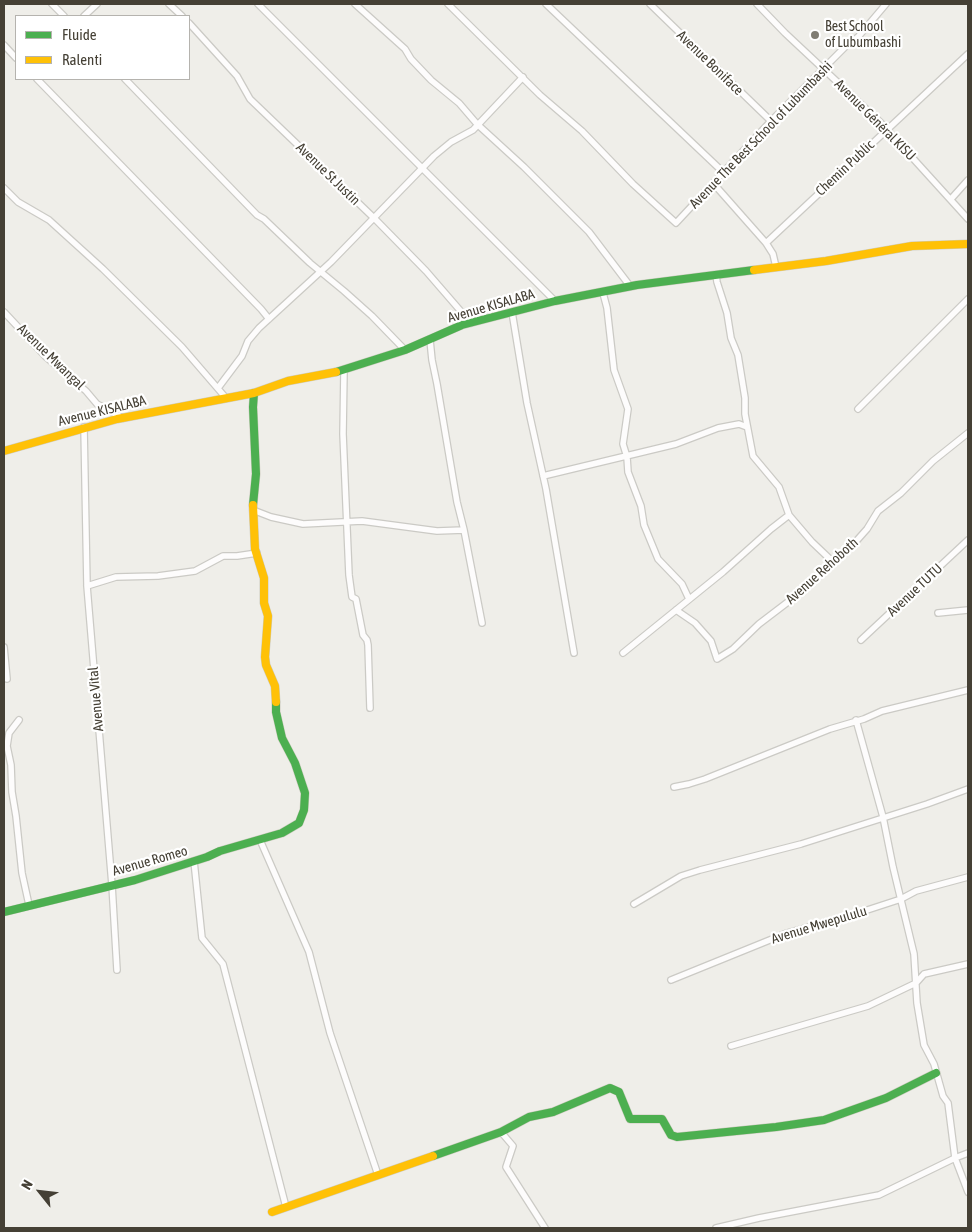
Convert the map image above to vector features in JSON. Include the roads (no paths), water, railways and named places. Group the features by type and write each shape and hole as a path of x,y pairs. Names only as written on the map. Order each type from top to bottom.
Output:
{"street":[{"path":"52,4 63,15"},
{"path":"85,15 97,4"},
{"path":"169,4 181,15"},
{"path":"258,4 555,302"},
{"path":"355,4 405,49 411,59 431,80 459,103 477,124 524,167 589,232 630,286"},
{"path":"218,388 242,356 248,341 269,319 321,272 423,168 451,142 473,130 524,77 448,4"},
{"path":"546,4 723,172"},
{"name":"Avenue Boniface","path":"650,4 771,121"},
{"name":"Avenue Général KISU","path":"757,4 886,129 968,219"},
{"name":"Avenue The Best School of Lubumbashi","path":"524,77 540,95 582,131 633,184 676,223 771,121 846,46 858,37 884,4"},
{"name":"Avenue St Justin","path":"190,24 237,76 250,99 426,271 471,323"},
{"path":"4,45 15,57"},
{"name":"Chemin Public","path":"766,243 968,54"},
{"path":"38,80 262,309 269,319"},
{"path":"126,80 257,215 264,219 372,316 405,350"},
{"path":"951,199 968,180"},
{"path":"713,183 766,243 773,254 776,267"},
{"path":"4,188 18,202 49,220 102,269 182,347 226,398"},
{"name":"Avenue KISALABA","path":"4,451 84,427 254,393 288,381 344,371 405,350 471,323 555,302 630,286 776,267 912,246 968,244"},
{"path":"716,275 716,282 727,313 731,338 738,355 753,456 779,486 789,515 812,542 832,561"},
{"path":"603,293 608,308 614,370 628,410 624,444 628,472 641,506 644,525 658,558 682,584 689,599"},
{"path":"858,410 968,300"},
{"name":"Avenue Mwangal","path":"4,312 46,357 86,391 97,404 123,418"},
{"path":"512,312 527,403 543,476 574,653"},
{"path":"430,340 457,502 482,622"},
{"path":"344,371 343,434 346,522 352,597 356,599 363,635 368,645 370,708"},
{"path":"87,586 116,577 158,576 195,571 223,556 257,553 253,510 256,474 252,407 254,393"},
{"path":"543,476 676,444 725,426 739,424 748,428"},
{"name":"Avenue Vital","path":"84,427 87,586 112,885 117,970"},
{"name":"Avenue Rehoboth","path":"676,610 695,623 711,641 717,659 733,649 759,624 801,592 832,561 858,540 878,511 902,494 933,461 968,433"},
{"path":"253,510 271,517 303,524 372,521 437,531 464,530"},
{"path":"624,653 789,515"},
{"name":"Avenue TUTU","path":"861,640 968,540"},
{"name":"Avenue Romeo","path":"4,912 134,880 207,857 220,851 282,833 299,823 304,810 304,794 295,763 282,738 276,716 275,686 266,665 268,616 264,603 264,578 257,553"},
{"path":"938,613 968,610"},
{"path":"4,647 7,679"},
{"path":"674,787 706,779 882,711 968,690"},
{"path":"19,720 9,732 7,746 11,765 12,792 22,873 29,905"},
{"path":"856,720 883,817 914,954 919,1020 924,1045 934,1064 943,1096 948,1103 955,1158 968,1192"},
{"path":"634,904 682,876 801,844 927,804 968,788"},
{"path":"260,840 309,952 330,1033 378,1175"},
{"path":"194,861 202,938 223,964 286,1207"},
{"name":"Avenue Mwepululu","path":"671,980 787,933 855,914 901,899 916,891 968,877"},
{"path":"731,1046 868,1006 916,983 924,974 968,964"},
{"path":"272,1212 501,1132 529,1116 554,1112 610,1088 619,1092 630,1119 662,1119 671,1136 677,1137 776,1128 824,1120 886,1098 936,1073"},
{"path":"501,1132 512,1146 506,1167 545,1228"},
{"path":"716,1228 878,1195 968,1153"}],"place":[{"name":"Best School of Lubumbashi","path":"815,35"}]}
